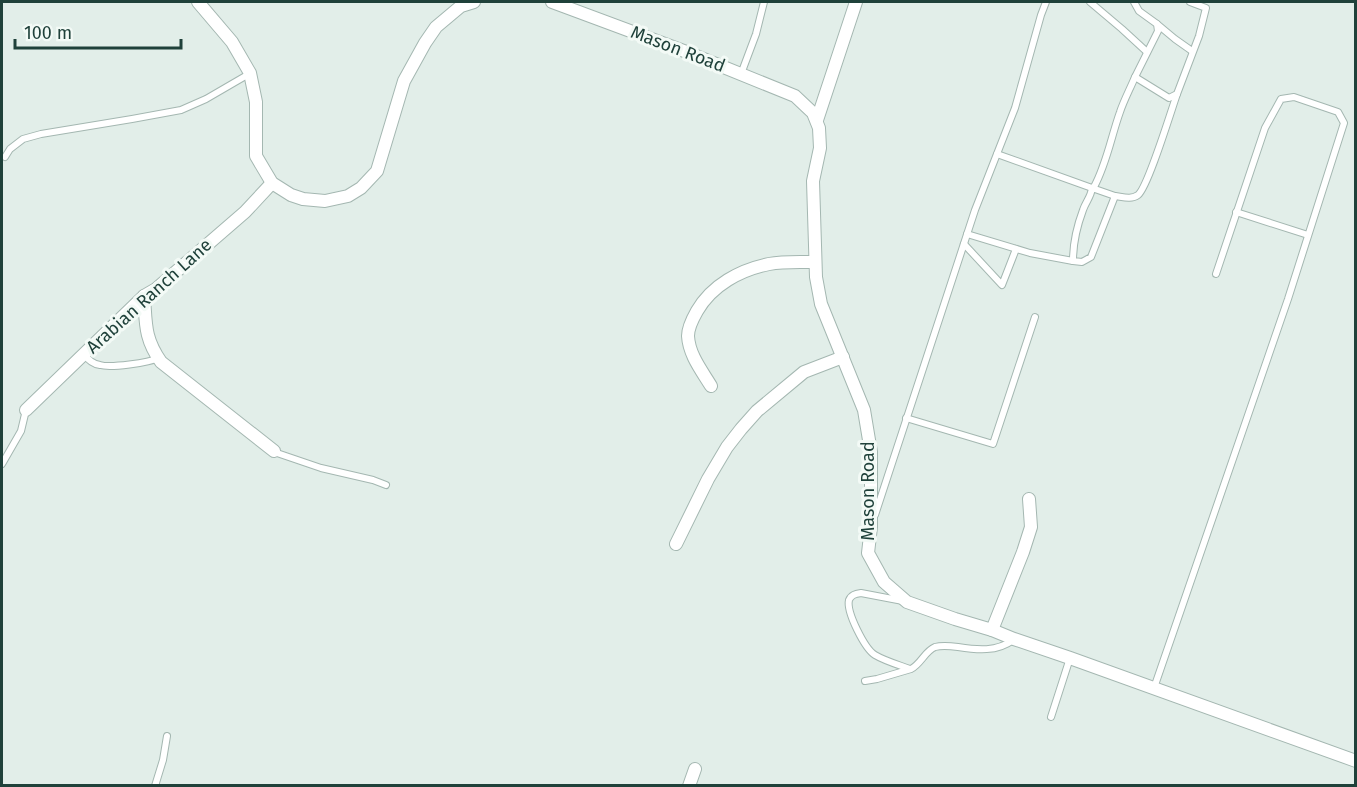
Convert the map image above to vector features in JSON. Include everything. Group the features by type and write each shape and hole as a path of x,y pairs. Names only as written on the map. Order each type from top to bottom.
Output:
{"street":[{"path":"198,2 232,42 250,73 256,102 256,156 272,183 291,195 303,199 325,201 348,196 361,188 376,171 404,81 424,43 436,27 461,6 474,2"},
{"name":"Mason Road","path":"552,2 684,51 795,96 813,113 819,128 820,148 813,182 816,277 821,303 864,410 871,452 871,527 868,553 884,582 907,602 992,630 1356,761"},
{"path":"817,120 856,2"},
{"name":"Arabian Ranch Lane","path":"26,410 144,296 156,289 245,212 272,183"},
{"path":"711,386 690,349 688,334 691,321 703,301 721,284 742,272 771,264 815,262"},
{"path":"144,296 147,335 152,349 161,362 274,452"},
{"path":"676,544 708,479 728,447 757,411 804,372 843,357"},
{"path":"992,630 1031,527 1029,499"},
{"path":"689,786 695,769"}],"lane":[{"path":"741,74 756,33 764,2"},
{"path":"871,527 967,234 1015,108 1046,2"},
{"path":"1090,2 1147,52"},
{"path":"1134,2 1139,11 1192,51"},
{"path":"997,154 1115,196 1130,198 1139,194 1148,177 1199,36 1206,8 1190,2"},
{"path":"1073,261 1073,250 1083,208 1101,175 1120,111 1158,31 1157,24"},
{"path":"5,158 10,149 23,139 41,134 181,110 206,99 250,73"},
{"path":"1135,77 1169,98 1177,94"},
{"path":"1154,688 1288,299 1344,123 1338,112 1294,97 1281,99 1264,128 1216,274"},
{"path":"967,234 1030,253 1082,262 1091,257 1115,196"},
{"path":"1236,212 1308,235"},
{"path":"964,244 1002,285 1016,249"},
{"path":"906,418 993,444 1035,317"},
{"path":"84,354 92,362 106,366 150,362 158,358"},
{"path":"2,464 21,430 26,410"},
{"path":"274,452 321,468 386,485"},
{"path":"907,602 861,593 852,596 849,600 849,607 867,648 874,655 911,669"},
{"path":"865,681 911,669 927,652 936,647 953,646 986,650 1004,645 1014,639"},
{"path":"1051,717 1070,658"},
{"path":"154,786 163,760 167,736"}]}
